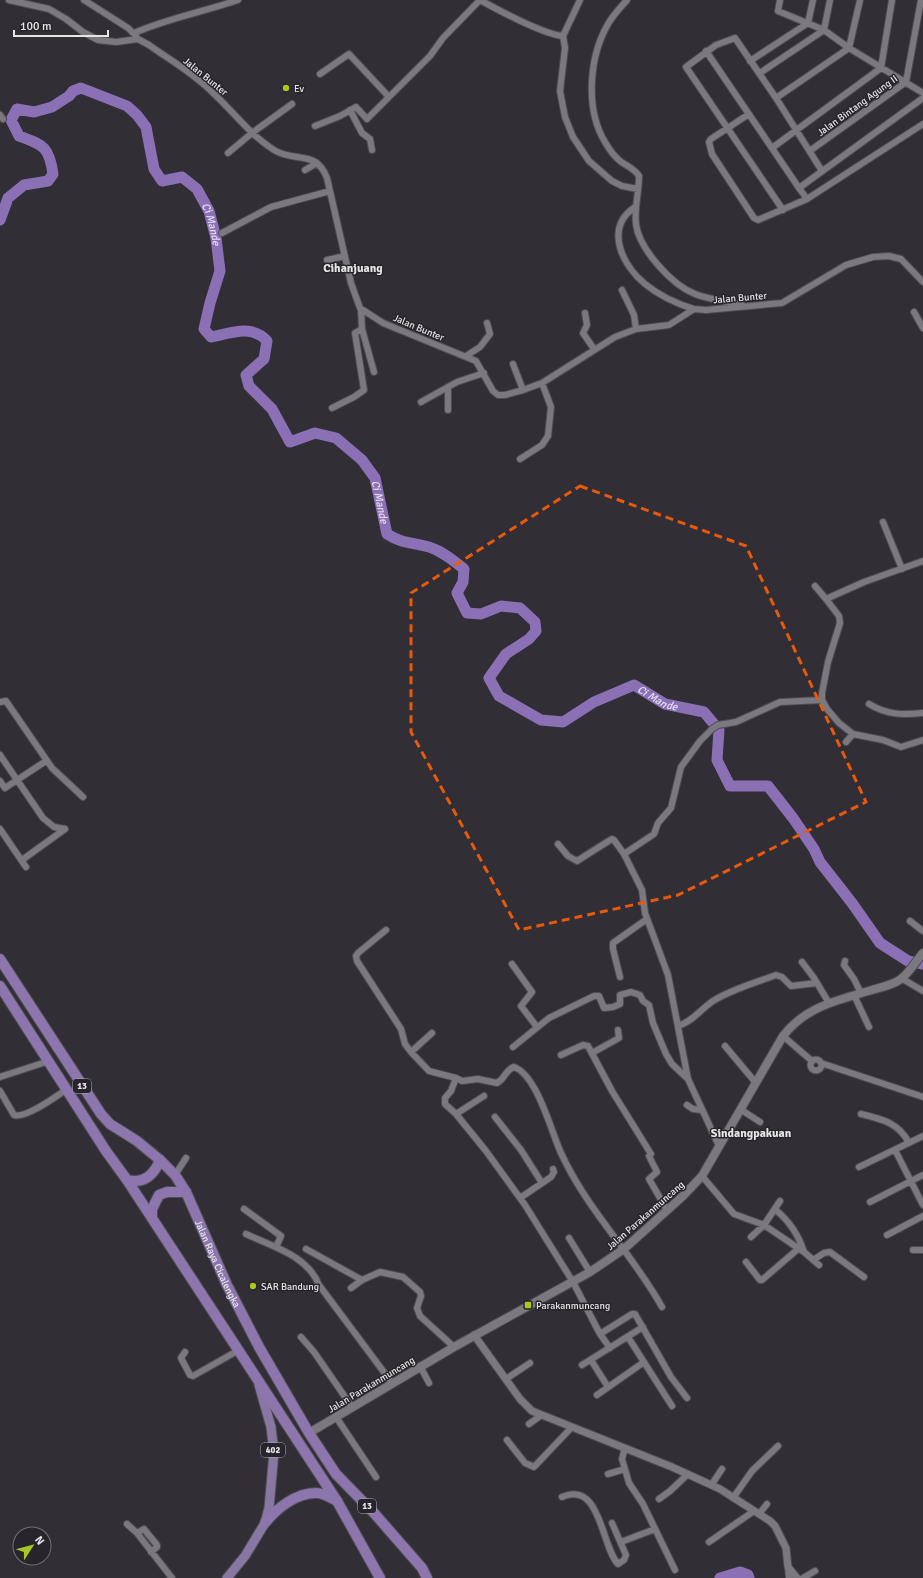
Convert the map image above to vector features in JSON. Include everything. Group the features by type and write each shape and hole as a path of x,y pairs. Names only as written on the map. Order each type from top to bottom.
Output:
{"highway":[{"name":"Jalan Raya Cicalengka","path":"0,959 101,1114 110,1124 137,1141 175,1175 186,1192 227,1285 252,1334 310,1433 336,1474 374,1513 422,1568 427,1578"},
{"name":"13","path":"0,986 106,1151 128,1180 337,1501 380,1578"},
{"path":"128,1180 138,1182 146,1179 155,1170 160,1160"},
{"path":"152,1218 152,1209 159,1195 167,1192 186,1192"},
{"name":"402","path":"265,1523 280,1507 304,1495 318,1493 337,1501"}],"main road":[{"name":"Jalan Parakanmuncang","path":"310,1433 420,1366 573,1282 624,1249 702,1176 783,1036 804,1015 829,1003 893,983 901,978 910,969 922,954"},
{"name":"402","path":"227,1578 245,1556 265,1523 269,1508 274,1452 271,1427 257,1378"}],"street":[{"path":"9,0 49,9 66,18 83,32 98,40 116,42 136,36 155,24 213,9 238,0"},
{"name":"Jalan Bunter","path":"84,0 210,89 252,133 275,150 311,159 317,162"},
{"path":"315,126 357,107 367,119 430,56 443,38 480,0 529,25 556,35 563,36"},
{"path":"580,0 563,36 565,48 560,91 565,117 572,136 589,161 612,181 622,186 638,190"},
{"path":"627,0 608,25 602,38 593,72 592,90 594,113 604,141 616,157 638,174 638,190 635,207 636,226 643,247 668,276 694,294 750,306"},
{"path":"780,0 778,11 824,30 849,48 923,93"},
{"path":"750,61 808,23 813,0"},
{"path":"760,73 824,30 830,0"},
{"path":"776,98 849,48 860,0"},
{"path":"772,148 881,68 892,0"},
{"name":"Jalan Bintang Agung II","path":"810,150 906,82 921,0"},
{"path":"783,210 686,67 706,51 735,38 760,73 822,171"},
{"path":"706,51 807,199"},
{"path":"320,74 349,54 389,97"},
{"path":"799,188 923,98"},
{"path":"228,153 252,133 292,104"},
{"path":"350,110 362,133 370,139 372,150"},
{"path":"750,114 727,128 709,142 710,148 754,218 758,220 807,199 923,124"},
{"path":"305,170 317,162 324,171 355,298 361,310 362,329 374,372"},
{"path":"222,233 271,207 330,191"},
{"path":"635,207 626,214 620,224 618,237 623,256 635,274 644,283 670,300 694,309"},
{"path":"327,260 345,256"},
{"name":"Jalan Bunter","path":"361,310 383,323 476,361 493,391 498,395 505,395 542,383 594,349 615,337 636,329 669,325 694,309 706,310 782,303 846,265 873,257 889,256 901,259 923,282"},
{"path":"622,290 634,315 636,329"},
{"path":"914,312 923,328"},
{"path":"585,313 587,325 583,334 594,349"},
{"path":"466,356 480,347 490,334 487,323"},
{"path":"332,408 364,390 355,334 362,329"},
{"path":"514,364 523,390"},
{"path":"422,402 457,382 484,373"},
{"path":"520,459 542,445 548,436 551,406 542,383"},
{"path":"448,387 448,410"},
{"path":"883,522 902,569"},
{"path":"826,599 864,582 923,561"},
{"path":"815,586 838,616 840,623 828,662 822,700 835,720 853,734 883,740 901,747 923,740"},
{"path":"0,702 6,700 46,760 62,778 84,798"},
{"path":"624,854 654,834 658,823 671,808 681,767 700,741 712,729 718,725 732,723 780,702 822,700"},
{"path":"869,704 880,710 900,715 923,714"},
{"path":"846,742 853,734"},
{"path":"0,754 47,822 54,827 65,829 22,860"},
{"path":"0,781 5,788 46,760"},
{"path":"0,829 26,867"},
{"path":"558,844 568,856 577,861 612,840 614,840 624,854 640,886 647,919 668,975 688,1079 701,1110 719,1146"},
{"path":"620,977 613,950 614,943 647,919"},
{"path":"910,921 923,931"},
{"path":"386,930 356,956 364,973 401,1029 405,1044 429,1071 462,1081 478,1079 497,1083 503,1079 510,1069 514,1067 526,1074 538,1093 552,1132 567,1164 591,1205 644,1276 662,1308"},
{"path":"845,961 844,965 854,979 869,1027"},
{"path":"802,962 829,1003"},
{"path":"512,964 532,992 532,995 521,1006 537,1027"},
{"path":"678,1026 685,1023 713,1001 728,993 776,975 782,977 791,986 817,983"},
{"path":"901,978 923,991"},
{"path":"513,1047 537,1027 560,1012 594,996 599,996 604,1008 606,1009 620,1004 620,995 635,993 640,995 643,1001 649,1005 653,1023 666,1054 682,1075 688,1079"},
{"path":"592,1053 619,1038 618,1030"},
{"path":"412,1052 432,1033"},
{"path":"783,1036 812,1061 818,1059 821,1063 923,1097"},
{"path":"561,1055 583,1045 588,1046 618,1101 652,1154 649,1156 657,1172 649,1179 667,1210"},
{"path":"725,1046 756,1083"},
{"path":"0,1077 49,1061"},
{"path":"456,1078 454,1086 444,1101 447,1107 456,1114 520,1198 573,1282 600,1334 610,1348"},
{"path":"0,1090 14,1115 19,1116 34,1110 67,1089"},
{"path":"456,1114 484,1096"},
{"path":"687,1104 693,1109 701,1110"},
{"path":"740,1109 760,1122"},
{"path":"861,1114 891,1123 902,1131 909,1143"},
{"path":"495,1118 521,1150 542,1183"},
{"path":"859,1167 923,1136"},
{"path":"896,1150 923,1204"},
{"path":"175,1175 186,1158"},
{"path":"520,1198 554,1174 553,1169"},
{"path":"870,1202 923,1175"},
{"path":"702,1176 734,1214 764,1226 801,1250 819,1265"},
{"path":"751,1237 764,1226 776,1210 780,1201"},
{"path":"244,1209 281,1236 276,1247"},
{"path":"776,1210 794,1231 801,1243 801,1250"},
{"path":"887,1235 923,1216"},
{"path":"246,1234 276,1247 298,1260 312,1272 319,1285 392,1384"},
{"path":"569,1238 590,1272"},
{"path":"306,1249 362,1280"},
{"path":"746,1262 760,1280 762,1280 801,1250"},
{"path":"913,1250 923,1250"},
{"path":"813,1260 824,1253 830,1252 864,1277"},
{"path":"351,1288 362,1280 380,1272 403,1276 420,1292 421,1296 417,1308 420,1316 454,1347"},
{"path":"600,1334 634,1314 671,1376 687,1398"},
{"path":"582,1365 643,1327"},
{"path":"474,1336 526,1407 540,1416 625,1448 712,1484 770,1521 779,1532 786,1548 794,1575 815,1571"},
{"path":"301,1337 314,1352 352,1407"},
{"path":"628,1337 672,1406"},
{"path":"185,1352 181,1358 190,1375 193,1376 239,1350"},
{"path":"591,1360 608,1387"},
{"path":"597,1395 644,1362"},
{"path":"506,1379 530,1363"},
{"path":"420,1366 429,1383"},
{"path":"528,1424 540,1416"},
{"path":"336,1417 376,1477"},
{"path":"507,1440 525,1463 534,1467 571,1428"},
{"path":"733,1498 752,1471 778,1446"},
{"path":"625,1448 622,1459 629,1483 643,1504 675,1570"},
{"path":"608,1474 625,1469"},
{"path":"712,1484 722,1469"},
{"path":"659,1499 688,1474"},
{"path":"562,1497 570,1493 585,1497 595,1521 605,1532 609,1550 618,1564 624,1560 626,1555 612,1523"},
{"path":"709,1542 767,1504"},
{"path":"127,1524 137,1533 172,1578"},
{"path":"137,1533 144,1529 158,1545 151,1552"},
{"path":"621,1542 655,1529"}],"highlighted area":[{"path":"580,486 746,546 866,802 678,895 519,930 411,732 411,593"}],"waterway":[{"name":"Ci Mande","path":"0,220 8,198 24,185 48,181 53,174 47,152 44,148 19,136 11,120 17,109 34,112 52,107 69,96 73,91 81,88 127,106 137,115 146,127 154,169 162,181 182,177 197,189 209,211 216,238 220,271 204,329 211,337 234,332 248,331 261,336 267,341 264,359 246,375 249,386 272,409 290,442 315,433 336,438 362,460 375,478 387,534 403,541 423,545 439,551 448,556 464,569 463,582 457,593 467,613 481,614 501,606 520,608 535,622 536,631 529,639 506,654 489,678 499,696 541,720 563,722 594,702 634,685 665,704 704,712 719,730 717,760 730,786 768,786 793,818 814,849 820,862 852,903 880,943 908,961 923,964"},
{"path":"720,1578 740,1572 748,1575 749,1578"}],"place":[{"name":"Ev","path":"286,88"},
{"name":"SAR Bandung","path":"253,1286"},
{"name":"Parakanmuncang","path":"528,1305"}],"district":[{"name":"Cihanjuang","path":"353,268"},
{"name":"Sindangpakuan","path":"751,1133"}]}
